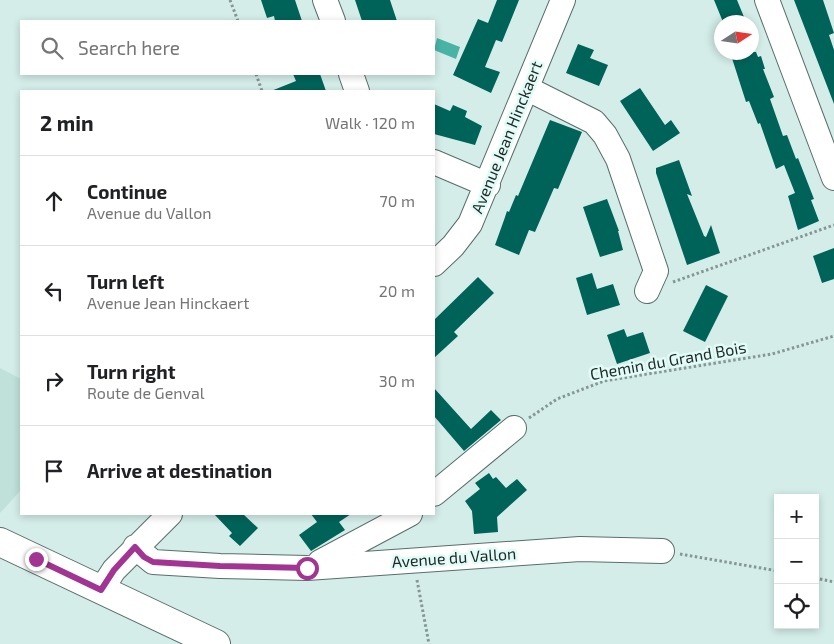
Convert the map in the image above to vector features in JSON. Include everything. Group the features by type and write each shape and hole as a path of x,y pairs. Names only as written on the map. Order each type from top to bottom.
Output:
{"main road":[{"path":"0,542 216,644"}],"street":[{"path":"326,0 333,20"},
{"name":"Avenue Jean Hinckaert","path":"435,263 453,246 470,224 488,186 564,0"},
{"path":"767,0 834,178"},
{"path":"351,75 357,90"},
{"path":"528,89 594,122 613,147 656,271 647,292"},
{"path":"435,162 488,186"},
{"path":"435,493 514,428"},
{"path":"101,590 114,570 169,515"},
{"path":"307,568 340,553 408,515"},
{"name":"Avenue du Vallon","path":"135,547 144,557 153,562 307,568 580,549 662,551"}],"path":[{"path":"230,0 238,20"},
{"path":"256,75 262,90"},
{"path":"647,292 834,226"},
{"name":"Chemin du Grand Bois","path":"514,428 557,399 604,381 772,354 834,336"},
{"path":"662,551 774,570"},
{"path":"413,560 430,644"},
{"path":"819,579 834,582"}],"shaded area":[{"path":"437,38 460,47 456,59 435,50"},
{"path":"0,368 20,378 20,491 0,513"}],"building":[{"path":"261,0 295,0 302,20 275,20 274,16 267,18"},
{"path":"355,0 390,0 397,20 362,20"},
{"path":"497,0 519,0 502,42 496,40 485,67 500,72 491,93 453,75 478,19 488,23"},
{"path":"714,0 737,0 743,15 720,15"},
{"path":"794,0 823,0 834,33 829,35 834,50 834,104"},
{"path":"578,44 594,50 590,58 608,65 599,86 566,73"},
{"path":"761,56 765,69 763,69 774,97 770,99 783,136 787,135 796,159 798,158 814,199 811,200 819,221 798,230 788,196 795,193 784,165 776,169 760,123 758,124 749,101 746,102 733,60 759,60"},
{"path":"293,75 320,75 326,90 274,90 296,81"},
{"path":"640,88 665,125 671,120 680,133 653,151 620,101"},
{"path":"435,104 450,111 453,105 467,111 465,117 482,126 475,145 435,134"},
{"path":"550,120 582,132 558,189 554,188 535,232 529,230 519,255 495,245 507,211 509,212 516,195 518,196"},
{"path":"679,160 692,196 687,194 704,236 706,237 711,225 720,253 687,265 656,173 656,168"},
{"path":"607,199 619,231 623,250 600,257 583,207"},
{"path":"834,248 834,279 822,283 813,256"},
{"path":"592,273 597,289 613,284 620,305 587,315 576,278"},
{"path":"478,277 494,293 454,332 458,336 435,357 435,319"},
{"path":"706,285 728,296 705,342 683,331"},
{"path":"624,329 627,337 643,332 650,353 617,364 607,335"},
{"path":"435,389 471,429 491,410 501,420 464,451 435,417"},
{"path":"489,473 493,479 496,477 506,488 517,479 527,490 497,517 498,532 474,534 472,511 465,501 480,489 475,483"},
{"path":"215,515 244,515 258,528 240,546 229,536 232,533"},
{"path":"312,515 350,515 339,522 345,530 311,551 299,535 317,522"}],"route":[{"path":"36,559 101,590 114,570 135,547 144,557 153,562 307,568"}]}
